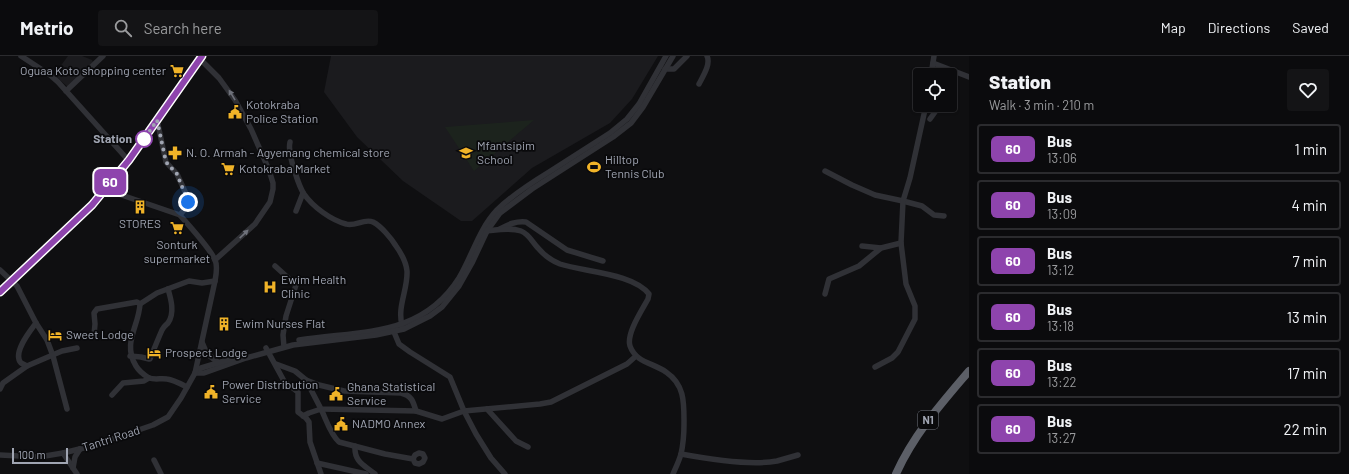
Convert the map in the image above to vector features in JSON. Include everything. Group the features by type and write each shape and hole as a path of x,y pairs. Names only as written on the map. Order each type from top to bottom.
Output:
{"highway":[{"name":"N1","path":"896,474 911,444 922,428 969,371"}],"street":[{"path":"21,56 50,75 129,160"},
{"path":"66,92 103,56"},
{"path":"195,373 201,368 284,345 324,336 384,329 402,325 428,311 450,290 462,272 492,216 505,202 530,184 610,133 627,119 639,104 666,56"},
{"path":"284,345 394,332 418,323 435,312 447,301 466,275 484,231 495,219 507,207 532,188 613,137 631,123 644,107 673,56"},
{"path":"665,69 674,69 687,56"},
{"path":"699,84 708,64 709,59 707,56"},
{"path":"932,68 934,56"},
{"path":"0,292 92,205 104,189 129,160 201,57 228,89 252,129 273,183 270,202 255,224 215,260 180,215 104,189"},
{"path":"933,63 969,77"},
{"path":"875,367 892,358 898,352 915,319 915,306 906,284 901,243 903,201 910,178 924,112"},
{"path":"930,119 935,112"},
{"path":"157,120 166,162 177,174 187,196 188,202 180,215"},
{"path":"290,142 291,159 303,193 318,208 329,216 347,224 354,225 368,221 374,222 395,244 404,260 407,271 400,316 402,325"},
{"path":"825,171 875,195 924,207 934,215 944,216"},
{"path":"296,211 303,193"},
{"path":"500,229 510,223 520,221 526,222 567,250 603,261"},
{"path":"484,231 500,229 523,232 550,259 560,264 602,272 645,289 649,294 648,299 630,334 630,346 636,356 665,371 673,378 681,389 684,402 684,430 681,454 673,474"},
{"path":"862,246 881,248 901,243"},
{"path":"825,294 829,279 859,266 881,248"},
{"name":"Tantri Road","path":"0,455 39,457 63,454 153,425 163,420 172,411 195,373 215,281 215,260"},
{"path":"275,266 296,285 287,309 284,345"},
{"path":"0,270 12,281 21,293 36,323 47,340 53,356 67,409"},
{"path":"94,335 94,312 97,309 137,302 140,304 157,293 189,281 202,283 215,281"},
{"path":"130,356 141,357 149,360 170,316 172,302 168,289"},
{"path":"140,304 140,311 136,322 130,349 130,356 137,368 149,378"},
{"path":"27,366 21,362 18,357 19,352 36,323"},
{"path":"394,332 399,344 450,377 464,411 491,458 505,474"},
{"path":"202,341 207,354 219,363"},
{"path":"0,389 3,383 27,366 62,351 77,348"},
{"path":"195,373 204,373 267,350"},
{"path":"267,350 284,380 298,392 298,412 306,418 308,422 310,442 321,474"},
{"path":"303,416 321,408 416,411 442,419 464,411 540,404 551,402 627,364 636,356"},
{"path":"276,364 295,371 306,380 330,388 344,390 401,392 407,394 413,399 416,411"},
{"path":"112,395 123,383 144,381 149,378 173,380 187,387"},
{"path":"306,380 336,440 385,454 413,459"},
{"path":"487,409 516,441 528,447"},
{"path":"355,446 356,457 363,466 375,474"},
{"path":"73,468 75,457 80,449"},
{"path":"63,454 77,474"},
{"path":"681,454 707,459 756,462 776,461 798,455"},
{"path":"154,460 160,474"},
{"path":"317,463 366,474"}],"shaded area":[{"path":"68,56 82,56 92,60 93,62 68,87 54,75"},
{"name":"Mfantsipim School","path":"331,56 658,56 632,99 610,123 532,168 472,221 461,221 403,181 357,137 324,92"},
{"path":"534,120 474,171 445,127"}],"bus line":[{"name":"60","path":"0,292 92,205 129,160 202,56"}],"place":[{"name":"Oguaa Koto shopping center","path":"177,71"},
{"name":"Kotokraba Police Station","path":"235,112"},
{"name":"Station","path":"144,139"},
{"name":"N. O. Armah - Agyemang chemical store","path":"175,153"},
{"name":"Mfantsipim School","path":"466,153"},
{"name":"Hilltop Tennis Club","path":"594,167"},
{"name":"Kotokraba Market","path":"228,169"},
{"name":"STORES","path":"140,207"},
{"name":"Sonturk supermarket","path":"177,228"},
{"name":"Ewim Health Clinic","path":"270,287"},
{"name":"Ewim Nurses Flat","path":"224,324"},
{"name":"Sweet Lodge","path":"55,335"},
{"name":"Prospect Lodge","path":"154,353"},
{"name":"Power Distribution Service","path":"211,392"},
{"name":"Ghana Statistical Service","path":"336,394"},
{"name":"NADMO Annex","path":"341,424"}],"route":[{"path":"144,139 143,141 157,120 166,162 175,170 181,181 188,202"}]}
